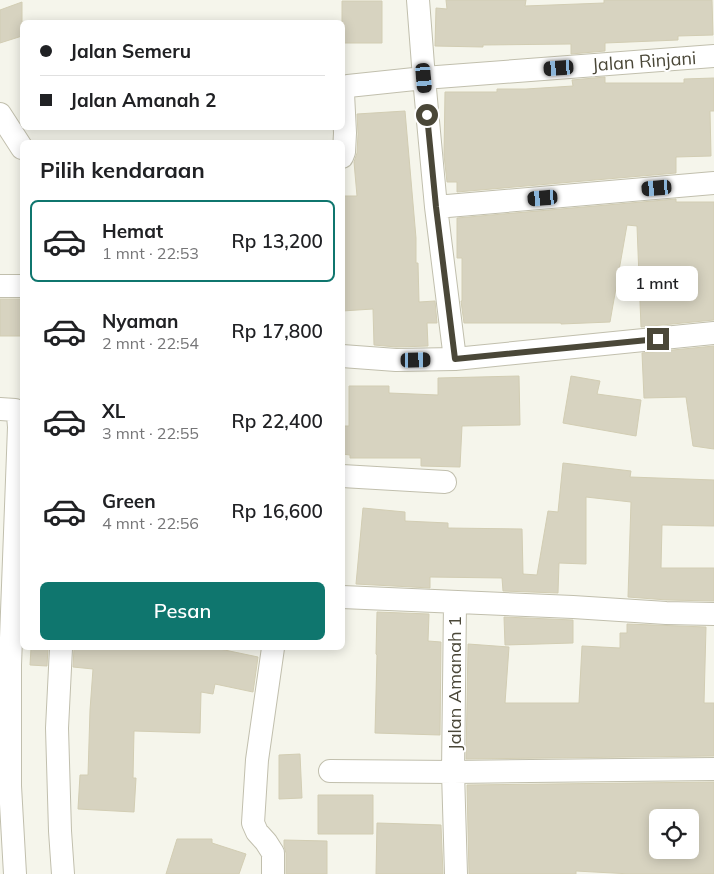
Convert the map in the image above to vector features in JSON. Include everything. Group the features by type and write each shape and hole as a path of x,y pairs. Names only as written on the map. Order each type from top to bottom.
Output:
{"street":[{"path":"418,0 436,207 455,359"},
{"name":"Jalan Rinjani","path":"345,90 348,86 424,78 714,56"},
{"path":"0,114 20,145"},
{"path":"436,207 714,183"},
{"path":"0,286 20,286"},
{"path":"345,356 396,360 455,359 714,333"},
{"path":"4,409 15,410 18,415 19,427 8,535 5,665 5,787 15,874"},
{"path":"345,476 445,482"},
{"path":"345,597 455,602"},
{"name":"Jalan Amanah 1","path":"456,874 453,772 455,602 714,614"},
{"path":"62,650 57,728 63,874"},
{"path":"273,874 273,853 257,832 253,823 257,760 274,650"},
{"path":"330,770 453,772 714,769"}],"building":[{"path":"446,0 526,0 525,6 604,3 604,0 712,0 713,35 678,36 678,40 605,43 605,51 571,54 571,44 483,45 483,47 435,46 436,8 447,9"},
{"path":"342,1 382,1 382,43 345,43 345,20 342,20"},
{"path":"22,2 20,37 0,43 0,10"},
{"path":"605,77 605,83 684,83 684,79 714,78 714,111 710,111 711,156 676,157 676,173 457,192 457,182 447,182 444,155 445,92 497,92 497,89 573,86 572,80"},
{"path":"405,111 416,238 416,263 418,263 419,302 435,301 437,323 427,323 428,346 396,347 374,345 373,309 345,311 345,196 357,196 354,162 357,153 357,114"},
{"path":"676,199 676,202 714,202 714,320 641,327 637,226 627,225 610,322 561,324 464,323 461,301 462,258 457,258 457,218"},
{"path":"0,299 20,299 20,336 0,336"},
{"path":"714,346 714,449 693,446 686,397 644,398 642,353"},
{"path":"519,376 520,425 462,426 460,467 421,466 421,458 350,458 350,455 345,454 345,426 349,426 349,386 389,386 389,393 438,395 438,378"},
{"path":"571,376 600,381 597,394 641,400 636,436 563,423"},
{"path":"563,463 631,471 630,477 714,480 714,526 662,525 661,568 714,568 714,601 628,597 631,502 586,497 586,564 559,563 558,593 503,591 502,578 430,577 430,588 356,584 363,508 405,512 405,521 448,523 448,528 522,529 523,574 537,575 548,511 558,512"},
{"path":"377,612 429,614 428,641 441,642 440,735 375,733"},
{"path":"504,617 573,620 573,643 505,645"},
{"path":"627,624 706,627 704,703 714,703 714,756 466,759 468,644 509,647 505,703 579,703 582,646 620,648 620,633 627,633"},
{"path":"31,650 48,650 47,666 30,665"},
{"path":"74,650 225,650 258,657 253,692 215,684 213,694 201,692 200,733 134,731 133,778 136,778 134,812 78,809 80,775 88,775 93,669 73,667"},
{"path":"300,754 302,798 279,799 279,755"},
{"path":"714,782 714,874 631,874 576,871 576,874 469,874 467,785"},
{"path":"318,795 373,795 373,834 318,834"},
{"path":"377,823 441,825 443,874 376,874"},
{"path":"177,839 212,839 212,843 246,854 239,874 166,874"},
{"path":"284,840 327,841 327,874 286,874"}],"route":[{"path":"427,115 436,207 455,359 658,339"}]}
